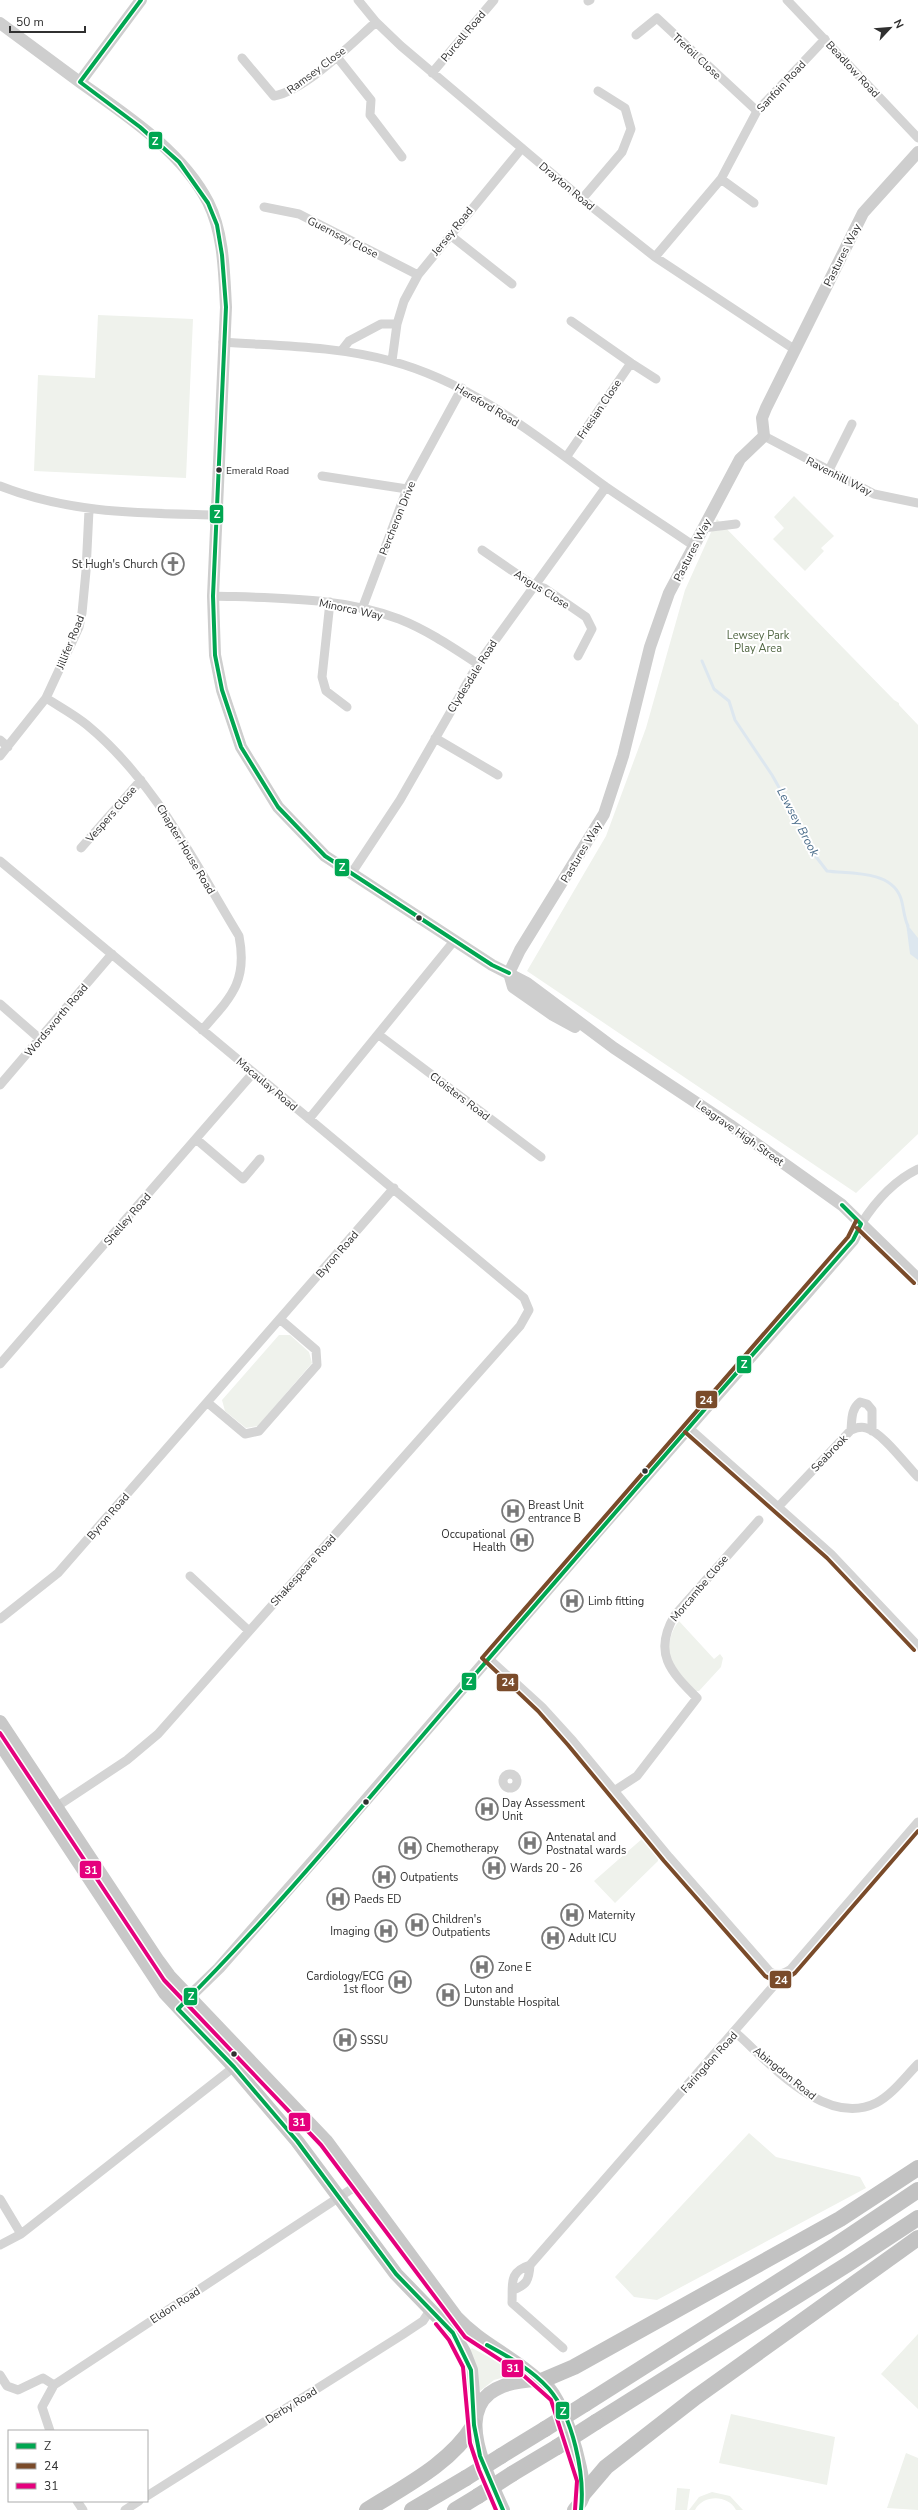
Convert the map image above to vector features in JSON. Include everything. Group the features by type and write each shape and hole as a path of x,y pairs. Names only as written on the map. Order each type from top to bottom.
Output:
{"highway":[{"path":"539,2380 574,2366 840,2220 918,2168"},
{"path":"412,2510 545,2429 836,2246 918,2190"},
{"path":"455,2510 848,2264 918,2218"},
{"path":"580,2504 606,2467 696,2397 918,2238"},
{"path":"368,2510 441,2462 465,2440 474,2421"}],"main road":[{"path":"0,1722 158,1961 189,1997 313,2126 403,2244 456,2317 470,2332 487,2345 514,2360 539,2380 559,2403 579,2466 580,2504"},
{"path":"0,1743 148,1968 178,2009 234,2067 297,2141 396,2274 453,2334 464,2352 471,2370 474,2421 480,2456 503,2510"},
{"path":"474,2421 488,2395 494,2390 511,2383 539,2380"}],"street":[{"path":"80,82 141,0"},
{"name":"Drayton Road","path":"358,0 376,22 432,73 582,199 655,257 794,349"},
{"name":"Purcell Road","path":"432,73 494,0"},
{"name":"Beadlow Road","path":"788,0 918,138"},
{"name":"Trefoil Close","path":"636,34 657,18 757,111"},
{"name":"Ramsey Close","path":"242,58 274,96 286,94 337,57 376,22"},
{"name":"Leagrave High Street","path":"0,23 159,143 189,174 208,202 217,225 223,260 226,306 223,342 213,596 215,655 222,690 241,747 278,808 325,856 492,965 527,983 614,1048 743,1134 842,1205 918,1279"},
{"name":"Sanfoin Road","path":"655,257 721,179 757,111 825,39"},
{"path":"337,57 371,100 370,115 402,157"},
{"path":"582,199 622,152 632,129 625,108 598,91"},
{"name":"Jersey Road","path":"392,361 397,324 404,301 418,275 522,148"},
{"name":"Pastures Way","path":"509,973 520,950 604,814 623,756 650,647 670,593 740,459 764,436 762,418 766,408 794,349 863,213 918,152"},
{"path":"721,179 754,203"},
{"name":"Guernsey Close","path":"264,207 299,214 418,275"},
{"path":"450,235 512,284"},
{"path":"571,321 656,379"},
{"path":"342,350 349,342 381,324 397,324"},
{"name":"Hereford Road","path":"223,342 342,350 392,361 462,388 567,456 606,487 694,546"},
{"name":"Friesian Close","path":"567,456 631,363"},
{"name":"Percheron Drive","path":"362,609 407,490 462,388"},
{"path":"828,472 852,424"},
{"name":"Ravenhill Way","path":"764,436 828,472 874,494 918,503"},
{"path":"322,476 407,490"},
{"path":"0,486 42,501 88,510 216,515"},
{"name":"Clydesdale Road","path":"351,874 400,800 478,664 533,585 606,487"},
{"name":"Jillifer Road","path":"0,756 46,698 79,627 82,614 88,510"},
{"path":"703,528 736,524"},
{"name":"Angus Close","path":"482,550 533,585 544,588 586,617 592,629 578,656"},
{"name":"Minorca Way","path":"213,596 330,602 362,609 398,619 435,636 478,664"},
{"path":"330,602 322,677 326,691 347,706"},
{"name":"Chapter House Road","path":"46,698 86,724 115,751 141,780 159,803 239,936 243,956 240,978 234,991 202,1030"},
{"path":"436,738 498,775"},
{"path":"0,740 8,747"},
{"name":"Vespers Close","path":"81,848 141,780"},
{"name":"Macaulay Road","path":"0,861 253,1073 394,1188 524,1298 529,1310"},
{"path":"309,1119 379,1035 454,941"},
{"name":"Wordsworth Road","path":"0,1085 112,954"},
{"path":"0,1004 40,1039"},
{"name":"Cloisters Road","path":"379,1035 541,1157"},
{"name":"Shelley Road","path":"0,1364 253,1073"},
{"path":"196,1139 243,1179 260,1160"},
{"path":"178,2009 219,1968 849,1244 871,1209 899,1180 918,1169"},
{"name":"Byron Road","path":"0,1619 58,1573 281,1320 394,1188"},
{"name":"Shakespeare Road","path":"56,1807 127,1760 158,1734 520,1326 529,1310"},
{"path":"208,1403 245,1434 259,1431 312,1371 317,1365 316,1350 281,1320"},
{"path":"851,1430 852,1413 860,1402 867,1404 872,1410 872,1431 918,1477"},
{"name":"Seabrook","path":"779,1506 851,1430 865,1427 872,1431"},
{"path":"689,1428 779,1506 830,1554 918,1646"},
{"name":"Morcambe Close","path":"614,1791 636,1776 697,1698 670,1670 665,1657 665,1642 669,1626 675,1615 759,1520"},
{"path":"190,1576 249,1631"},
{"path":"488,1658 542,1707 669,1857 770,1972 779,1975"},
{"name":"Faringdon Road","path":"563,2348 512,2303 512,2279 520,2268 530,2265 735,2032 777,1982 779,1975 791,1969 918,1822"},
{"name":"Abingdon Road","path":"735,2032 810,2096 840,2107 864,2107 876,2103 888,2095 918,2064"},
{"path":"0,2245 21,2234 234,2067"},
{"name":"Eldon Road","path":"50,2430 42,2407 54,2385 350,2190 356,2188 362,2190"},
{"path":"0,2199 21,2234"},
{"path":"513,2290 524,2286 529,2279 530,2265"},
{"name":"Derby Road","path":"148,2495 402,2335 423,2321 431,2310"},
{"path":"0,2375 7,2386 18,2390 43,2378 54,2385"},
{"path":"125,2510 137,2502"}],"green space":[{"path":"98,315 193,319 186,478 34,471 38,375 95,378"},
{"path":"794,496 834,536 821,548 824,551 805,571 773,539 784,528 774,517"},
{"name":"Lewsey Park Play Area","path":"717,519 894,700 899,703 899,705 918,725 918,1134 856,1193 527,971 606,836 646,728 685,590"},
{"path":"279,1335 290,1335 309,1352 312,1363 258,1426 246,1428 225,1411 222,1400"},
{"path":"679,1621 714,1659 720,1654 723,1658 721,1667 699,1691 695,1691 680,1675 670,1660 669,1648 671,1636"},
{"path":"643,1838 657,1854 658,1861 615,1903 594,1881"},
{"path":"749,2133 776,2157 860,2177 866,2188 657,2300 634,2297 615,2277"},
{"path":"918,2334 918,2409 881,2374"},
{"path":"472,2348 515,2371 515,2374 494,2380 480,2391 469,2351"},
{"path":"731,2414 835,2437 827,2485 719,2463"},
{"path":"906,2453 918,2458 918,2510 887,2508"},
{"path":"677,2488 690,2489 687,2510 675,2510"},
{"path":"712,2492 730,2496 743,2510 736,2510 727,2501 716,2498 704,2501 695,2510 689,2510 699,2497"}],"shaded area":[{"path":"906,923 918,938 918,960 910,954"}],"waterway":[{"name":"Lewsey Brook","path":"702,661 714,689 729,701 735,720 772,775 806,835 810,849 827,871 868,875 878,877 887,882 895,888 900,896 908,926"}],"transit line":[{"name":"Z","path":"141,0 80,82 140,127 179,162 208,203 217,225 222,255 226,307 213,596 215,655 222,690 241,747 278,807 325,856 492,965 509,973"},
{"name":"Z","path":"503,2510 480,2456 474,2425 471,2370 453,2333 396,2274 297,2141 234,2067 178,2009 289,1891 561,1574 853,1240 861,1224 842,1205"},
{"name":"24","path":"856,1221 848,1237 482,1658 538,1711 664,1861 765,1976 769,1978 780,1980 795,1973 918,1831"},
{"name":"24","path":"857,1228 914,1283"},
{"name":"24","path":"685,1432 827,1558 914,1650"},
{"name":"31","path":"0,1733 164,1980 321,2145 465,2337 523,2375 551,2400 577,2481 575,2510"},
{"name":"31","path":"436,2324 449,2340 463,2367 470,2443 479,2470 496,2510"},
{"name":"Z","path":"487,2345 512,2359 542,2382 549,2389 565,2415 576,2446 579,2463 582,2496 581,2510"}],"place":[{"name":"Emerald Road","path":"219,470"},
{"name":"St Hugh's Church","path":"173,564"},
{"name":"Breast Unit entrance B","path":"513,1511"},
{"name":"Occupational Health","path":"522,1540"},
{"name":"Limb fitting","path":"572,1601"},
{"name":"Day Assessment Unit","path":"487,1809"},
{"name":"Antenatal and Postnatal wards","path":"530,1843"},
{"name":"Chemotherapy","path":"410,1848"},
{"name":"Wards 20 - 26","path":"494,1868"},
{"name":"Outpatients","path":"384,1877"},
{"name":"Paeds ED","path":"338,1899"},
{"name":"Maternity","path":"572,1915"},
{"name":"Children's Outpatients","path":"417,1925"},
{"name":"Imaging","path":"386,1931"},
{"name":"Adult ICU","path":"553,1938"},
{"name":"Zone E","path":"482,1967"},
{"name":"Cardiology/ECG 1st floor","path":"400,1982"},
{"name":"Luton and Dunstable Hospital","path":"448,1995"},
{"name":"SSSU","path":"345,2040"}]}
